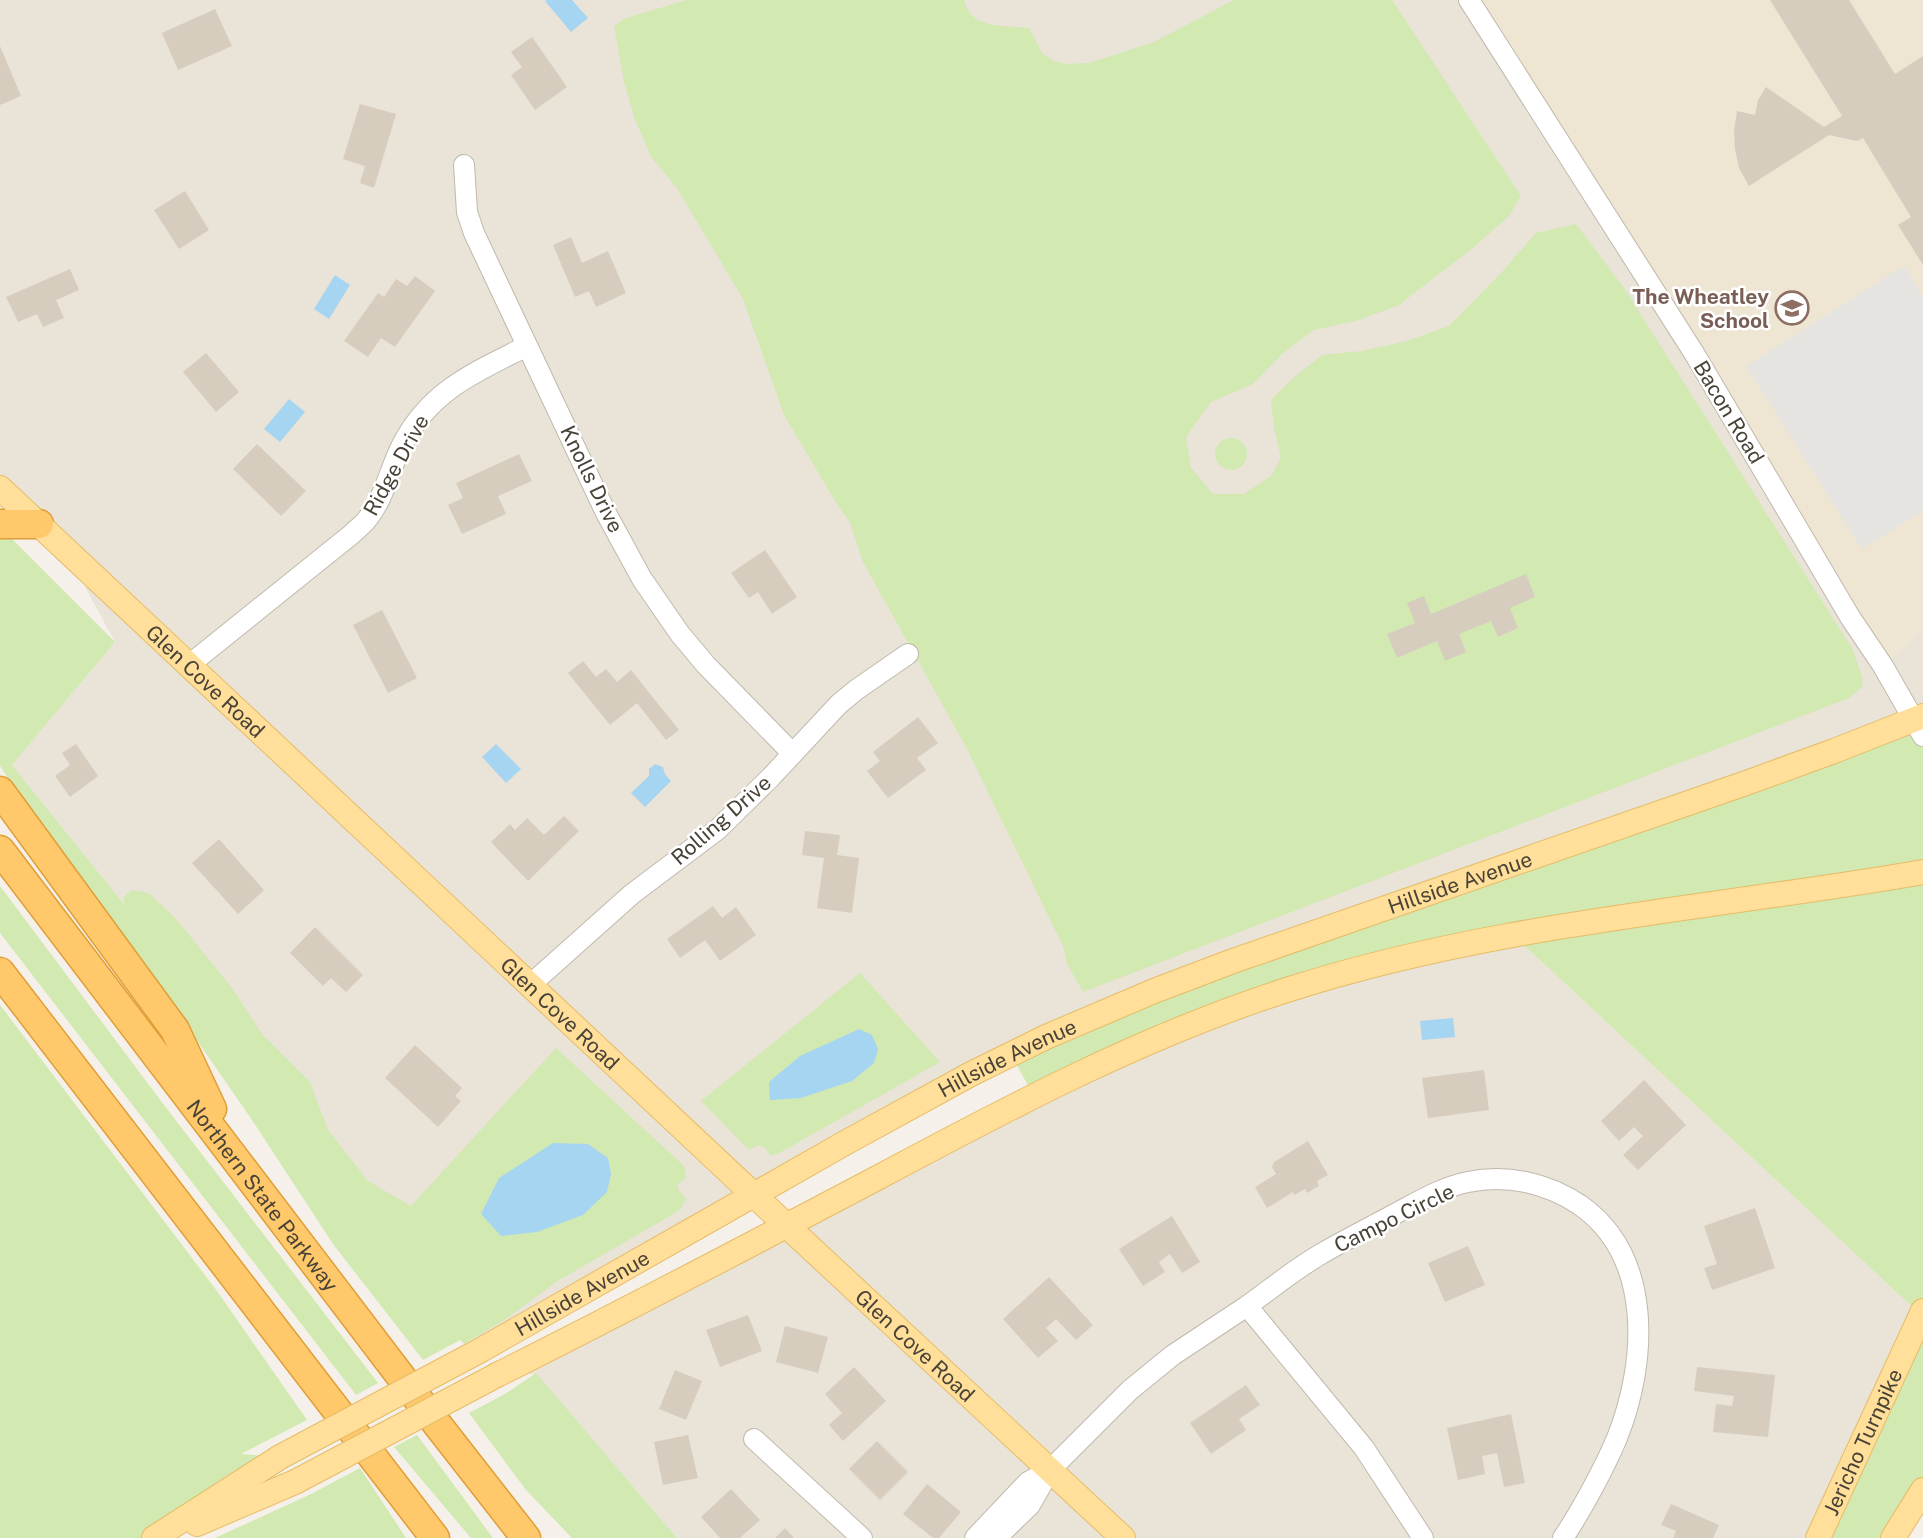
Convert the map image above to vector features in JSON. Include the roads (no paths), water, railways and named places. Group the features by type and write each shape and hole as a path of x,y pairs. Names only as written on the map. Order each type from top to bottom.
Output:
{"highway":[{"path":"0,524 39,524"},
{"path":"0,791 175,1030 234,1157"},
{"name":"Northern State Parkway","path":"0,850 526,1538"},
{"path":"0,972 435,1538"}],"main road":[{"name":"Glen Cove Road","path":"0,488 1123,1538"},
{"name":"Hillside Avenue","path":"154,1538 280,1457 481,1350 906,1109 1011,1054 1084,1020 1254,953 1920,724"},
{"name":"Hillside Avenue","path":"165,1538 295,1482 1033,1095 1104,1061 1186,1027 1288,990 1401,958 1512,934 1923,872"},
{"name":"Jericho Turnpike","path":"1818,1538 1923,1311"},
{"path":"1893,1538 1923,1490"}],"street":[{"name":"Bacon Road","path":"1469,0 1694,353 1850,617 1920,724"},
{"name":"Knolls Drive","path":"464,165 467,212 474,233 606,513 642,579 680,634 706,665 792,753"},
{"name":"Ridge Drive","path":"189,665 369,518 403,443 423,412 443,392 468,376 528,346"},
{"name":"Rolling Drive","path":"530,985 632,894 717,830 847,697 908,654"},
{"name":"Campo Circle","path":"1050,1470 1130,1390 1173,1355 1320,1255 1426,1198 1467,1182 1508,1179 1536,1183 1562,1193 1591,1213 1612,1236 1626,1262 1638,1307 1636,1354 1629,1398 1617,1438 1563,1538"},
{"path":"1247,1306 1364,1448 1422,1538"},
{"path":"754,1439 862,1538"},
{"path":"975,1538 1028,1482 1050,1470"},
{"path":"996,1538 1030,1505 1050,1470"}],"water":[{"path":"572,0 588,18 571,32 545,1"},
{"path":"335,275 350,285 329,319 314,309"},
{"path":"289,399 305,412 280,442 264,429"},
{"path":"496,744 521,769 506,783 482,757"},
{"path":"655,764 663,767 671,781 645,807 631,793 649,776 649,769"},
{"path":"1453,1018 1455,1037 1422,1040 1420,1021"},
{"path":"859,1029 872,1035 878,1049 874,1063 852,1081 801,1098 770,1100 769,1082 800,1056"},
{"path":"553,1143 588,1144 608,1158 611,1174 607,1192 583,1215 537,1232 501,1236 481,1214 499,1178"}],"place":[{"name":"The Wheatley School","path":"1792,308"}]}
